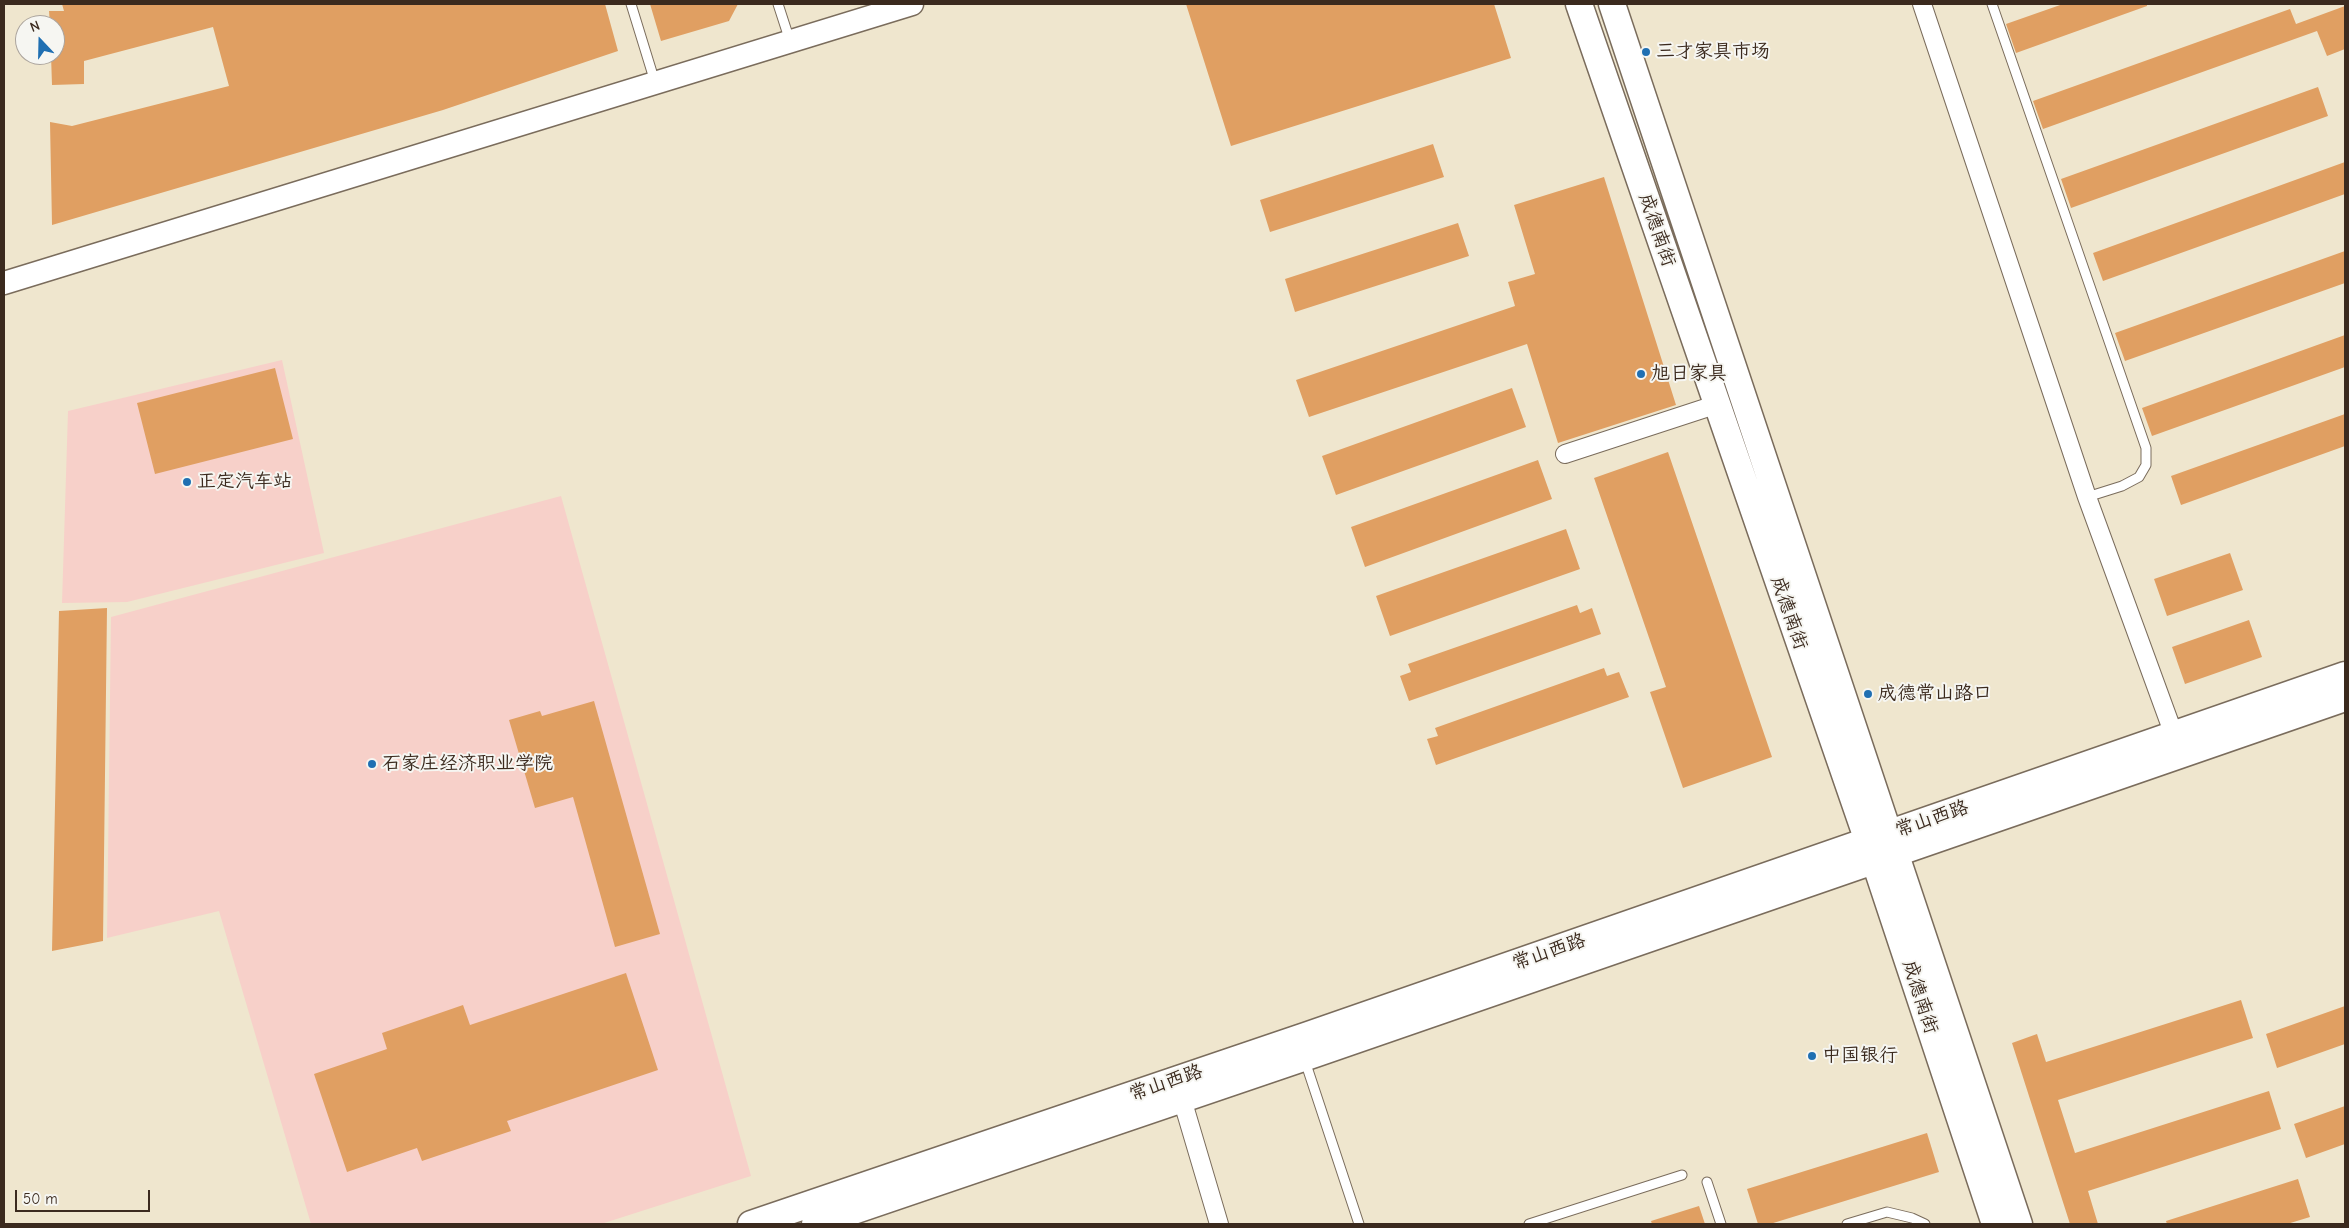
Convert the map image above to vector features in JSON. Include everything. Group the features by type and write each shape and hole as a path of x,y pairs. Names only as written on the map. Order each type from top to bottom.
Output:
{"main road":[{"name":"成德南街","path":"1579,4 1718,404 1882,847"},
{"name":"成德南街","path":"1612,4 1882,847 1998,1223"},
{"name":"常山西路","path":"815,1224 1304,1058 1882,847 2174,735 2345,675"},
{"name":"常山西路","path":"751,1224 1882,847 2345,698"}],"street":[{"path":"4,284 912,4"},
{"path":"1922,4 2087,496 2174,735"},
{"path":"1565,454 1718,404"},
{"path":"1182,1100 1219,1224"}],"lane":[{"path":"631,4 655,83"},
{"path":"778,4 790,41"},
{"path":"1992,4 2146,448 2146,465 2139,477 2122,486 2087,496"},
{"path":"1304,1058 1359,1224"},
{"path":"1529,1224 1682,1175"},
{"path":"1707,1182 1721,1224"},
{"path":"1847,1224 1887,1212 1912,1218 1925,1224"}],"shaded area":[{"name":"正定汽车站","path":"282,360 324,553 127,602 62,603 68,411"},
{"name":"石家庄经济职业学院","path":"561,496 751,1176 601,1224 311,1224 219,911 107,938 111,617"}],"building":[{"path":"62,4 605,4 618,51 443,110 52,225 50,122 72,126 229,86 213,27 84,61 84,84 52,85 51,65 65,65 65,15 49,15 49,11 64,11"},
{"path":"650,4 738,4 729,21 661,41"},
{"path":"1186,4 1494,4 1511,58 1231,146"},
{"path":"2063,4 2147,4 2147,6 2016,53 2006,24"},
{"path":"2345,6 2345,49 2327,56 2317,31 2043,129 2033,101 2290,9 2296,24"},
{"path":"2318,87 2328,116 2071,208 2061,179"},
{"path":"1433,144 1444,177 1270,232 1260,200"},
{"path":"2345,162 2345,194 2103,281 2093,253"},
{"path":"1604,177 1676,405 1558,443 1527,344 1309,417 1296,380 1515,306 1508,282 1535,274 1514,205"},
{"path":"1458,223 1469,256 1295,312 1285,279"},
{"path":"2345,251 2345,283 2125,361 2115,333"},
{"path":"2345,335 2345,367 2152,436 2142,408"},
{"path":"275,368 293,439 155,474 137,403"},
{"path":"1512,388 1526,427 1336,495 1322,456"},
{"path":"2345,414 2345,446 2181,505 2171,476"},
{"path":"1668,452 1772,757 1683,788 1650,692 1666,687 1594,478"},
{"path":"1538,460 1552,499 1365,567 1351,527"},
{"path":"1566,529 1580,569 1390,636 1376,596"},
{"path":"2230,553 2243,590 2167,616 2154,579"},
{"path":"1577,605 1580,613 1592,608 1601,634 1409,701 1400,676 1411,672 1408,664"},
{"path":"107,608 103,941 52,951 59,611"},
{"path":"2249,620 2262,657 2185,684 2172,647"},
{"path":"1604,668 1607,676 1619,672 1629,697 1436,765 1427,739 1438,736 1435,728"},
{"path":"594,701 660,934 615,947 573,797 535,808 509,720 540,711 542,716"},
{"path":"626,973 658,1070 507,1121 511,1131 422,1161 417,1148 347,1172 314,1074 387,1049 382,1033 463,1005 470,1025"},
{"path":"2241,1000 2253,1038 2058,1100 2075,1153 2269,1091 2281,1129 2088,1191 2098,1224 2070,1224 2012,1043 2037,1034 2046,1062"},
{"path":"2345,1006 2345,1044 2277,1068 2266,1034"},
{"path":"2345,1106 2345,1144 2306,1158 2294,1124"},
{"path":"1927,1133 1939,1172 1770,1224 1758,1224 1747,1189"},
{"path":"2298,1179 2310,1217 2287,1224 2167,1224 2166,1221"},
{"path":"1699,1206 1705,1224 1652,1224 1651,1221"}],"place":[{"name":"三才家具市场","path":"1646,52"},
{"name":"旭日家具","path":"1641,374"},
{"name":"正定汽车站","path":"187,482"},
{"name":"成德常山路口","path":"1868,694"},
{"name":"石家庄经济职业学院","path":"372,764"},
{"name":"中国银行","path":"1812,1056"}]}
